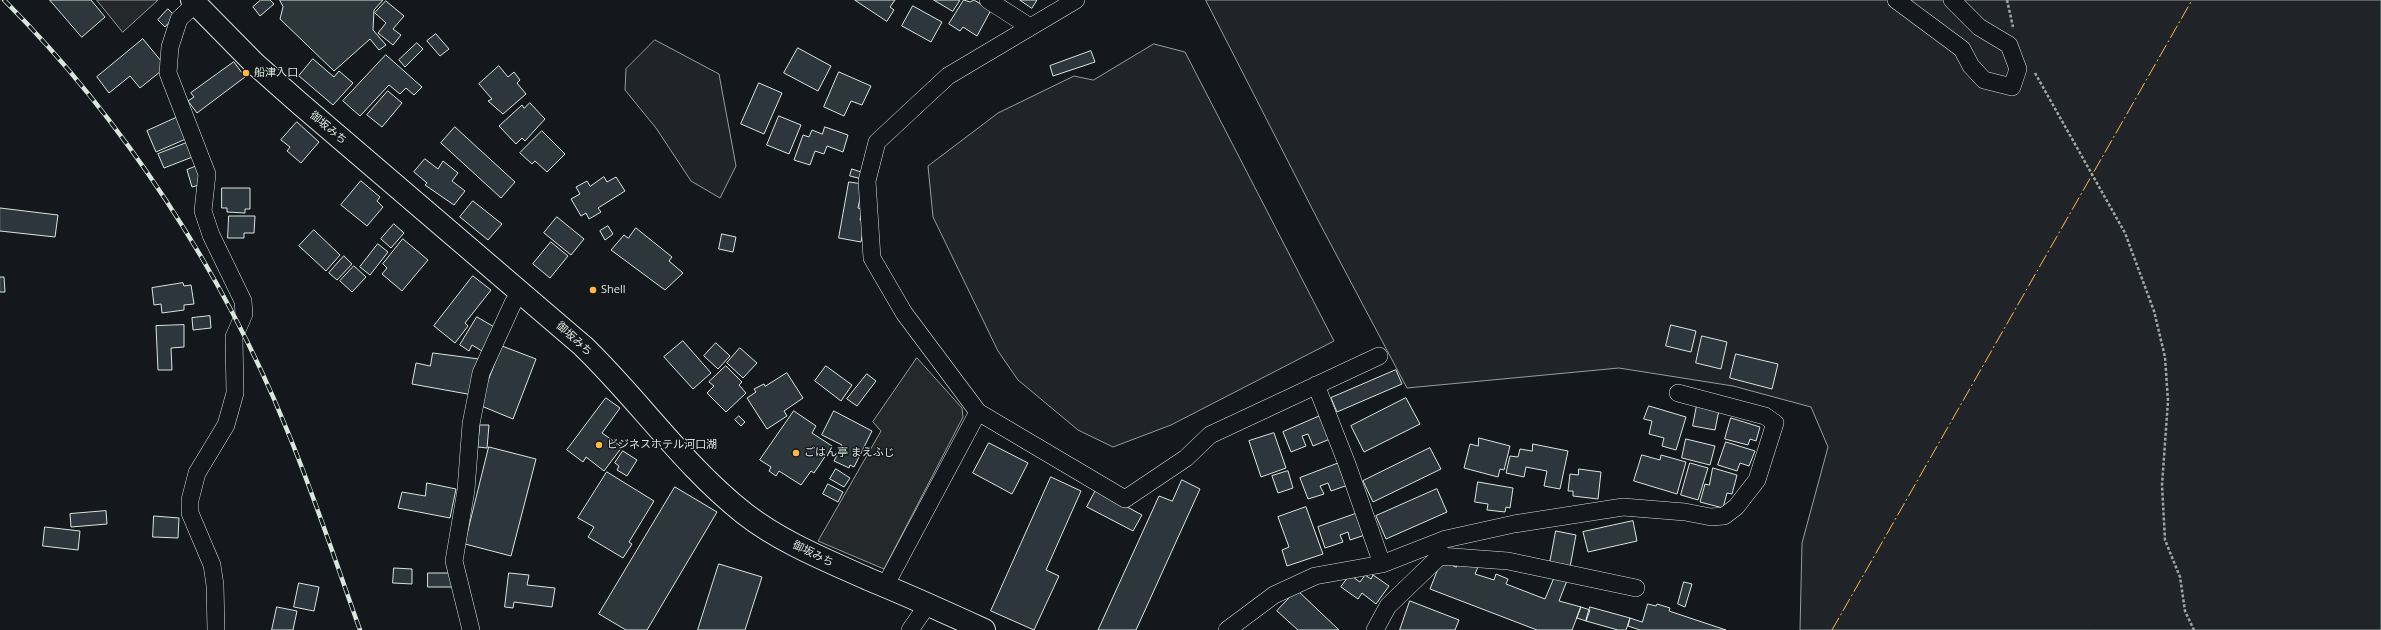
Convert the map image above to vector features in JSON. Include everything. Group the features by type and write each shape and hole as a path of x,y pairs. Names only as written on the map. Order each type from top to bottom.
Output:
{"highway":[{"name":"御坂みち","path":"193,2 298,102 522,292 611,373 677,450 712,486 746,514 782,539 984,630"}],"street":[{"path":"988,0 1030,27"},
{"path":"1076,0 948,76 877,142 867,181 872,258 904,313 978,412 1125,499 1186,458 1210,435 1379,356"},
{"path":"1896,0 1962,49 1971,66 1984,80 2012,87 2018,69 2009,45 1979,27 1952,0"},
{"path":"193,2 179,19 170,47 168,73 207,174 203,211 210,235 243,301 244,314 234,336 233,399 226,425 197,473 190,500 190,513 212,565 215,585 216,630"},
{"path":"471,630 454,561 466,490 471,424 481,372 513,303 522,292"},
{"path":"1316,385 1347,464 1382,564"},
{"path":"1227,630 1274,595 1315,576 1382,564 1446,539 1514,524 1623,507 1684,512 1711,517 1724,516 1736,507 1757,480 1775,423 1766,416 1678,393"},
{"path":"885,586 978,412"},
{"path":"1375,630 1388,606 1440,556 1508,560 1636,588"},
{"path":"910,630 928,604"}],"path":[{"path":"2007,0 2010,20 2016,34"},
{"path":"2032,68 2125,233 2154,311 2165,356 2168,401 2162,485 2165,540 2180,577 2185,611 2194,630"}],"shaded area":[{"path":"97,0 158,0 123,32"},
{"path":"1206,0 2381,0 2381,630 1800,630 1802,543 1828,447 1811,407 1733,386 1619,368 1407,388 1319,222"},
{"path":"655,40 719,74 736,166 720,198 691,181 656,128 625,90 626,69"},
{"path":"1154,44 1185,52 1334,341 1171,425 1113,447 1078,430 1018,380 998,351 933,217 928,166 998,113 1074,76 1093,80"},
{"path":"917,358 962,408 963,417 884,569 818,541 881,431 873,422"}],"building":[{"path":"50,0 91,0 105,17 82,37"},
{"path":"261,0 270,0 274,4 260,16 253,7"},
{"path":"280,0 383,0 374,10 373,30 386,45 379,50 370,39 334,71 280,19 283,7"},
{"path":"855,0 895,0 890,7 894,10 887,21"},
{"path":"934,0 960,0 953,11"},
{"path":"964,0 970,2 974,0 991,10 977,36 963,27 960,31 949,24"},
{"path":"1020,0 1037,0 1032,8"},
{"path":"386,1 404,16 393,29 401,35 393,45 378,33 386,23 375,13"},
{"path":"913,6 942,22 931,42 902,26"},
{"path":"168,9 175,16 165,27 158,20"},
{"path":"436,34 449,49 440,56 427,41"},
{"path":"143,39 166,67 140,88 130,76 109,93 97,77"},
{"path":"417,43 423,49 405,67 399,60"},
{"path":"798,48 831,66 818,91 784,73"},
{"path":"1091,51 1095,62 1053,76 1050,66"},
{"path":"386,55 422,87 414,95 406,88 400,94 389,85 360,116 343,101"},
{"path":"313,59 334,77 339,71 353,83 333,105 299,76"},
{"path":"234,62 245,77 197,113 188,101 194,97 191,93"},
{"path":"499,66 508,77 514,72 520,80 517,83 526,94 503,114 488,101 492,99 479,84"},
{"path":"839,72 871,86 862,105 851,101 844,116 824,107"},
{"path":"759,83 782,93 764,134 741,124"},
{"path":"388,91 402,103 382,127 367,115"},
{"path":"530,103 545,119 525,141 522,138 516,144 499,126 522,105 524,108"},
{"path":"779,116 801,125 789,154 767,145"},
{"path":"178,117 188,138 156,152 147,131"},
{"path":"297,122 319,142 301,163 287,151 290,147 281,140"},
{"path":"455,127 515,182 501,198 441,143"},
{"path":"825,127 848,135 843,152 827,146 824,154 815,151 810,165 794,160 803,135 809,137 812,130 822,134"},
{"path":"542,131 565,154 547,172 535,161 532,164 520,153"},
{"path":"189,142 195,156 164,168 158,154"},
{"path":"425,159 438,169 443,161 458,173 452,181 465,191 454,205 425,185 427,183 414,172"},
{"path":"197,166 203,184 192,187 187,170"},
{"path":"852,169 864,173 862,179 850,176"},
{"path":"604,177 607,182 616,177 625,191 598,208 601,212 589,219 586,213 581,216 571,199 580,194 576,187 587,181 590,186"},
{"path":"361,181 380,197 377,201 383,207 367,226 341,205"},
{"path":"849,182 863,184 858,208 862,209 860,220 865,221 861,242 839,238"},
{"path":"222,188 250,188 250,209 245,209 245,213 227,212 227,208 222,208"},
{"path":"473,201 502,224 488,240 460,217"},
{"path":"0,208 58,215 55,237 0,231"},
{"path":"229,216 255,216 254,233 244,233 244,238 228,238"},
{"path":"557,217 584,239 571,255 544,233"},
{"path":"394,224 404,233 391,248 381,239"},
{"path":"608,226 613,234 605,240 600,231"},
{"path":"636,228 672,257 669,261 683,273 665,290 611,250 624,235 628,238"},
{"path":"314,230 340,255 326,271 299,246"},
{"path":"722,234 736,237 733,252 719,249"},
{"path":"403,239 428,260 402,291 382,274 387,268 383,264"},
{"path":"551,242 568,256 550,278 533,264"},
{"path":"378,244 388,252 370,275 360,267"},
{"path":"344,256 352,264 337,280 329,273"},
{"path":"354,266 366,277 352,292 340,281"},
{"path":"473,276 491,290 465,323 468,326 455,343 434,326"},
{"path":"0,277 4,277 5,292 0,292"},
{"path":"183,283 184,286 191,285 194,304 184,305 184,310 162,313 161,304 154,305 152,288"},
{"path":"210,316 211,328 193,330 192,318"},
{"path":"477,317 496,328 482,351 472,345 469,351 460,345"},
{"path":"184,325 184,347 171,348 172,370 158,370 156,326"},
{"path":"1671,325 1696,331 1691,352 1666,346"},
{"path":"1702,336 1727,342 1721,369 1696,363"},
{"path":"683,341 711,373 693,389 664,357"},
{"path":"716,343 730,356 718,369 704,356"},
{"path":"502,346 536,359 513,419 479,405"},
{"path":"740,348 757,363 743,378 727,363"},
{"path":"433,353 479,359 473,395 412,384 416,363 430,366"},
{"path":"1736,354 1778,364 1772,389 1730,378"},
{"path":"726,366 742,382 739,385 746,393 726,412 707,393 714,386 709,382"},
{"path":"826,366 852,385 841,401 815,381"},
{"path":"1396,370 1402,384 1337,412 1331,398"},
{"path":"787,373 803,398 784,411 787,416 767,429 747,398 756,392 754,389 764,384 765,386"},
{"path":"867,374 876,381 857,406 847,399"},
{"path":"606,398 620,408 602,433 622,447 604,471 586,457 583,462 567,450"},
{"path":"1406,398 1420,424 1364,452 1351,426"},
{"path":"1697,405 1719,410 1715,430 1693,426"},
{"path":"1649,406 1686,417 1676,450 1662,446 1664,438 1649,434 1652,421 1644,419"},
{"name":"ごはん亭 まえふじ","path":"794,411 816,426 812,433 832,446 814,473 811,471 801,485 779,471 776,476 769,471 771,467 760,460"},
{"path":"834,411 872,431 854,467 850,465 849,468 834,461 842,445 822,435"},
{"path":"739,416 745,422 741,426 735,420"},
{"path":"1320,416 1330,439 1313,446 1308,434 1302,436 1306,446 1291,452 1283,432"},
{"path":"1731,418 1760,427 1756,441 1750,439 1748,445 1725,439"},
{"path":"480,425 489,425 487,448 478,447"},
{"path":"1274,433 1286,468 1261,477 1249,441"},
{"path":"1479,438 1510,446 1504,470 1500,469 1498,477 1464,468 1470,444 1478,446"},
{"path":"1686,439 1715,446 1710,465 1682,458"},
{"path":"1726,442 1755,451 1749,466 1740,463 1737,471 1718,465"},
{"path":"989,443 1028,463 1012,494 973,473"},
{"path":"1533,444 1568,451 1560,489 1544,486 1547,471 1526,467 1524,477 1506,473 1510,456 1518,457 1520,449 1532,451"},
{"path":"489,447 536,459 511,556 465,544"},
{"path":"1430,448 1441,469 1373,502 1363,481"},
{"path":"623,451 637,460 627,476 617,470 619,466 615,463"},
{"path":"1642,455 1660,460 1661,455 1686,462 1677,494 1634,481"},
{"path":"1339,463 1348,485 1331,491 1328,483 1320,486 1324,494 1308,499 1300,478"},
{"path":"1690,463 1708,468 1698,500 1681,495"},
{"path":"1713,468 1737,475 1732,494 1727,493 1723,508 1700,502 1705,484 1709,485"},
{"path":"836,469 850,478 844,487 830,479"},
{"path":"1579,469 1601,472 1598,499 1573,496 1573,491 1568,491 1570,474 1578,475"},
{"path":"1288,471 1293,488 1278,493 1272,476"},
{"path":"607,472 654,501 629,542 632,544 623,558 588,537 594,527 578,518"},
{"path":"1051,477 1081,491 1046,570 1059,576 1034,630 991,611"},
{"path":"1182,480 1200,489 1136,630 1098,630 1159,496 1172,501"},
{"path":"1478,482 1513,488 1510,508 1506,507 1505,512 1487,510 1488,504 1475,502"},
{"path":"427,483 456,489 450,518 398,508 402,492 425,496"},
{"path":"828,484 843,492 838,502 823,494"},
{"path":"675,487 717,512 647,630 626,630 599,614"},
{"path":"1437,489 1447,512 1386,539 1376,516"},
{"path":"1096,490 1142,515 1133,531 1087,507"},
{"path":"1306,507 1323,554 1287,566 1282,550 1289,547 1278,517"},
{"path":"106,511 107,524 71,527 70,514"},
{"path":"1358,513 1365,535 1350,540 1348,532 1340,535 1343,542 1325,548 1318,527"},
{"path":"154,516 179,518 178,538 153,537"},
{"path":"1633,521 1637,541 1588,552 1583,532"},
{"path":"45,527 80,531 78,550 43,546"},
{"path":"1556,531 1576,535 1570,567 1550,563"},
{"path":"1459,560 1478,567 1475,574 1494,580 1496,574 1508,579 1506,584 1545,599 1556,573 1568,578 1559,601 1581,607 1572,630 1537,630 1430,589 1441,561 1456,567"},
{"path":"719,564 762,577 745,630 698,630"},
{"path":"394,568 412,569 412,584 393,583"},
{"path":"428,573 452,573 452,587 428,587"},
{"path":"509,573 529,575 527,585 555,588 552,607 514,602 513,608 505,607"},
{"path":"1350,575 1360,582 1365,575 1371,579 1373,575 1389,586 1376,604 1362,593 1358,599 1341,587"},
{"path":"1684,582 1692,584 1685,607 1678,604"},
{"path":"299,583 319,587 314,611 294,607"},
{"path":"1297,590 1339,630 1298,630 1277,611"},
{"path":"1410,601 1459,620 1455,630 1400,630"},
{"path":"1648,604 1656,606 1657,604 1670,608 1669,611 1726,630 1640,630 1628,626 1630,618 1642,622"},
{"path":"277,607 297,611 293,630 272,630"},
{"path":"1581,607 1590,610 1586,621 1577,618"},
{"path":"1590,607 1630,618 1626,630 1618,630 1586,621"}],"railway":[{"path":"4,0 48,46 90,95 129,147 166,201 201,257 233,314 262,372 287,430 316,504 360,630"}],"power":[{"path":"1832,630 2192,0"}],"place":[{"name":"船津入口","path":"246,73"},
{"name":"Shell","path":"593,290"},
{"name":"ビジネスホテル河口湖","path":"599,445"},
{"name":"ごはん亭 まえふじ","path":"796,453"}]}
